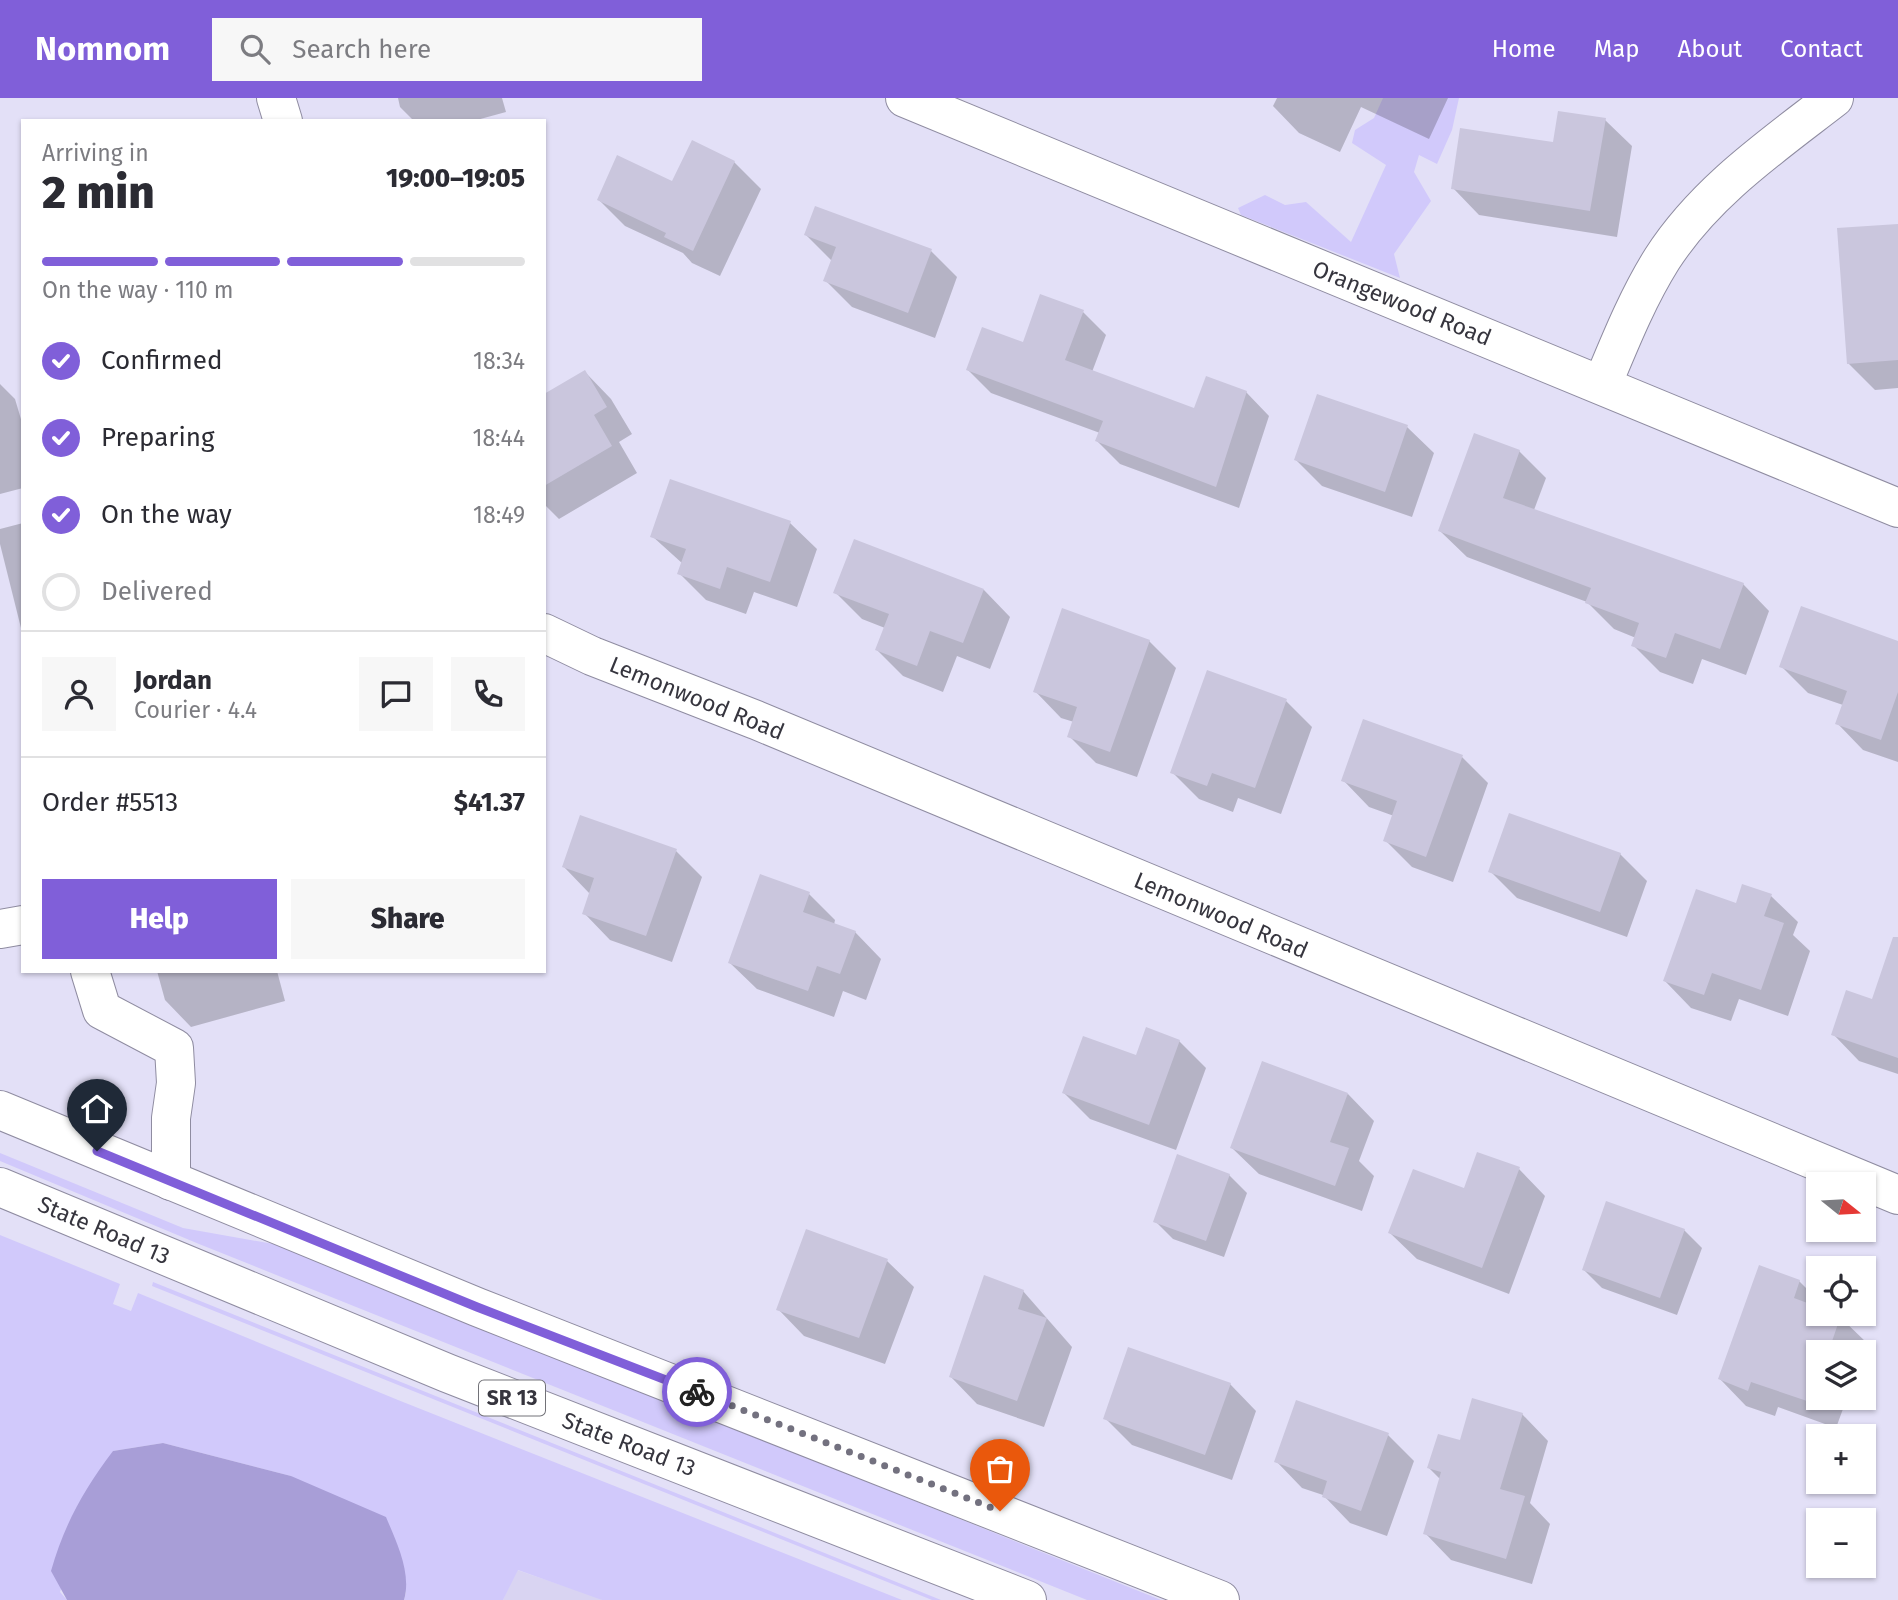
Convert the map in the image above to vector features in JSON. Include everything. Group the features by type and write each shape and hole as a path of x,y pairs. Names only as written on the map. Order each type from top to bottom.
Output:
{"street":[{"path":"276,98 282,119"},
{"name":"Orangewood Road","path":"905,98 1898,508"},
{"path":"1602,385 1633,310 1663,257 1686,228 1710,199 1749,163 1834,98"},
{"name":"Lemonwood Road","path":"546,634 592,656 769,726 1898,1195"},
{"path":"0,929 21,925"},
{"path":"91,973 102,1010 174,1048 176,1083 172,1118 171,1181"},
{"path":"0,1110 477,1307 1220,1600"},
{"name":"State Road 13","path":"0,1187 447,1373 1027,1600"}],"shaded area":[{"path":"1383,98 1459,98 1452,130 1437,164 1419,155 1414,172 1431,201 1394,254 1400,278 1241,215 1238,208 1265,195 1285,205 1306,202 1351,242 1386,165 1352,143 1355,130 1374,118"},
{"path":"0,1153 183,1228 279,1245 1161,1600 1087,1600 199,1244 0,1161"},
{"path":"0,1235 120,1284 113,1304 131,1311 138,1293 398,1400 902,1600 602,1600 518,1570 503,1600 404,1600 406,1592 291,1476 163,1443 113,1451 60,1592 67,1600 0,1600"},
{"path":"153,1282 941,1600 932,1600 152,1286"},
{"path":"163,1443 291,1476 386,1517 404,1568 404,1600 67,1600 51,1571 62,1538 93,1479 113,1451"},
{"path":"517,1570 599,1598 602,1600 503,1600"}],"building":[{"path":"1558,111 1606,118 1590,211 1451,189 1460,128 1553,142"},
{"path":"692,140 735,161 693,251 664,237 666,233 597,200 617,155 672,181"},
{"path":"815,206 932,249 908,313 823,281 836,247 804,235"},
{"path":"1898,224 1898,360 1847,364 1837,228"},
{"path":"1040,294 1084,310 1065,360 1194,408 1206,376 1247,391 1216,487 1095,441 1103,421 966,370 982,327 1023,342"},
{"path":"585,370 607,407 594,415 612,446 546,485 546,393"},
{"path":"1317,394 1408,425 1385,492 1294,460"},
{"path":"1474,433 1520,450 1503,498 1744,583 1720,649 1675,633 1666,658 1631,646 1639,623 1585,603 1591,588 1438,531"},
{"path":"670,479 791,521 770,582 727,567 720,589 677,574 686,549 650,537"},
{"path":"854,539 984,589 963,643 930,631 917,666 875,650 889,614 833,593"},
{"path":"1801,606 1898,641 1898,692 1881,740 1835,724 1847,691 1779,667"},
{"path":"1062,608 1150,640 1110,752 1067,737 1077,707 1033,692"},
{"path":"1207,670 1287,699 1255,788 1212,773 1207,786 1170,773"},
{"path":"1363,719 1463,755 1426,857 1383,841 1397,801 1341,781"},
{"path":"1509,813 1621,853 1600,912 1488,872"},
{"path":"580,815 677,849 646,936 582,914 594,878 562,867"},
{"path":"760,874 810,892 803,912 856,931 840,974 817,966 808,991 728,963"},
{"path":"1742,884 1772,894 1764,916 1784,923 1761,990 1712,973 1704,995 1663,981 1696,889 1736,903"},
{"path":"1893,937 1898,937 1898,1058 1831,1035 1846,990 1872,999"},
{"path":"1146,1027 1180,1040 1149,1125 1062,1093 1083,1036 1136,1055"},
{"path":"1262,1061 1348,1093 1330,1142 1349,1148 1335,1186 1230,1148"},
{"path":"1477,1152 1520,1167 1482,1268 1388,1233 1413,1169 1464,1188"},
{"path":"1177,1154 1230,1174 1206,1241 1153,1222"},
{"path":"1606,1201 1685,1229 1660,1298 1582,1270"},
{"path":"806,1229 888,1259 859,1338 776,1310"},
{"path":"1759,1265 1800,1280 1794,1298 1806,1302 1806,1326 1837,1326 1832,1340 1806,1340 1806,1401 1751,1382 1748,1391 1718,1379"},
{"path":"984,1275 1024,1290 1018,1309 1047,1318 1017,1401 949,1377"},
{"path":"1128,1347 1231,1383 1205,1455 1103,1419"},
{"path":"1472,1398 1523,1413 1500,1489 1525,1496 1506,1559 1423,1534 1441,1472 1427,1468 1438,1434 1460,1440"},
{"path":"1296,1400 1389,1433 1361,1511 1322,1497 1327,1481 1274,1462"}],"way so far":[{"path":"697,1392 1000,1511"}],"route":[{"path":"97,1151 477,1307 697,1392"}]}
